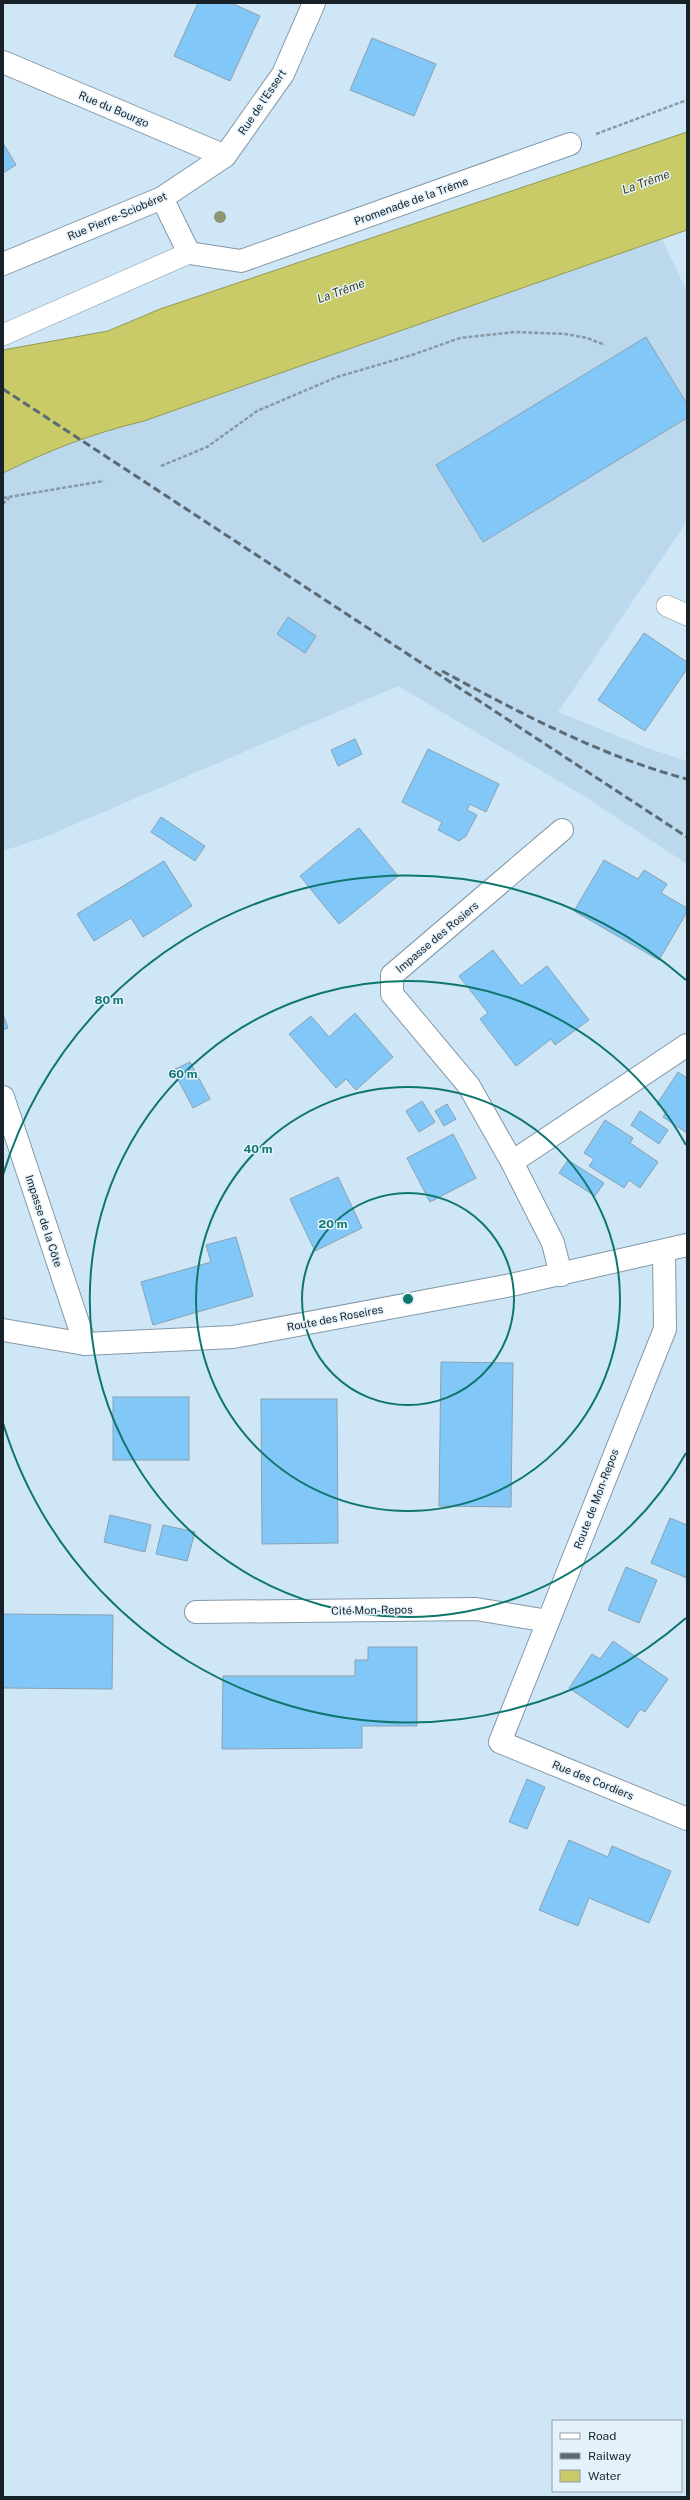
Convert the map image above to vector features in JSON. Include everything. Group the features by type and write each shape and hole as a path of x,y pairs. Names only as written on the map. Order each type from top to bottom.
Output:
{"street":[{"name":"Rue de l'Essert","path":"225,156 282,74 313,3"},
{"name":"Rue du Bourgo","path":"3,62 225,156"},
{"name":"Promenade de la Trême","path":"189,253 241,261 570,144"},
{"name":"Rue Pierre-Sciobéret","path":"3,264 162,198 225,156"},
{"path":"162,198 189,253"},
{"name":"Impasse des Rosiers","path":"561,1275 553,1243 512,1162 469,1086 392,994 392,975 562,830"},
{"path":"512,1162 687,1045"},
{"name":"Impasse de la Côte","path":"3,1097 85,1344"},
{"name":"Route des Roseires","path":"3,1330 85,1344 233,1337 561,1275 687,1245"},
{"name":"Route de Mon-Repos","path":"500,1742 665,1329 664,1251"},
{"name":"Cité Mon-Repos","path":"196,1612 476,1609 548,1621"},
{"name":"Rue des Cordiers","path":"500,1742 687,1819"}],"lane":[{"path":"3,336 189,253"},
{"path":"667,606 687,615"}],"path":[{"path":"570,144 687,100"},
{"path":"161,466 207,447 257,411 336,377 412,355 460,338 515,332 566,334 587,338 605,345"},
{"path":"228,426 230,430"},
{"path":"3,498 104,481"},
{"path":"3,504 9,497"}],"shaded area":[{"path":"662,239 687,292 687,521 558,712 644,747 687,761 687,864 584,796 398,686 45,837 3,851 3,473 52,449 98,433 144,421"}],"water":[{"name":"La Trême","path":"687,132 687,230 144,421 106,431 72,443 3,473 3,350 108,331 160,309"}],"building":[{"path":"198,3 231,3 260,16 230,81 174,56"},
{"path":"372,38 436,64 414,116 350,90"},
{"path":"3,143 16,165 3,173"},
{"path":"646,337 687,404 687,418 483,542 436,465"},
{"path":"288,617 316,636 305,653 277,634"},
{"path":"644,633 687,662 687,669 645,731 598,700"},
{"path":"355,739 362,754 338,766 331,750"},
{"path":"428,749 499,784 486,812 470,804 467,810 477,815 466,836 459,841 438,830 442,822 402,802"},
{"path":"161,817 205,846 195,861 151,832"},
{"path":"359,828 398,876 339,924 300,876"},
{"path":"604,860 638,879 644,870 667,884 661,893 687,908 687,912 659,960 574,911"},
{"path":"164,861 192,906 143,937 131,918 94,941 77,914"},
{"path":"493,950 521,986 547,966 589,1020 555,1045 551,1039 516,1066 480,1019 488,1013 459,976"},
{"path":"355,1013 393,1057 356,1090 346,1079 336,1088 289,1034 311,1016 329,1037"},
{"path":"3,1014 8,1028 3,1030"},
{"path":"190,1062 210,1099 193,1108 173,1070"},
{"path":"678,1072 687,1078 687,1133 663,1117 667,1111 657,1104"},
{"path":"422,1101 435,1122 419,1132 406,1111"},
{"path":"447,1104 456,1119 444,1126 435,1111"},
{"path":"640,1111 668,1130 659,1144 631,1125"},
{"path":"605,1120 633,1138 630,1143 658,1162 640,1188 629,1180 624,1188 589,1166 594,1159 584,1153"},
{"path":"453,1134 476,1178 430,1202 407,1158"},
{"path":"568,1160 604,1183 595,1196 559,1173"},
{"path":"338,1177 362,1228 315,1251 290,1199"},
{"path":"236,1237 253,1296 153,1325 141,1282 211,1262 206,1245"},
{"path":"441,1362 513,1363 511,1507 439,1506"},
{"path":"113,1397 189,1397 189,1460 113,1460"},
{"path":"261,1399 337,1399 338,1543 262,1544"},
{"path":"110,1515 151,1525 145,1552 104,1542"},
{"path":"670,1518 687,1525 687,1578 651,1563"},
{"path":"163,1525 195,1532 187,1561 156,1554"},
{"path":"626,1567 657,1580 639,1623 608,1610"},
{"path":"3,1614 113,1615 112,1689 3,1688"},
{"path":"613,1641 668,1679 645,1712 640,1709 628,1728 569,1688 592,1654 600,1659"},
{"path":"368,1647 417,1647 417,1726 362,1726 362,1748 222,1749 223,1676 355,1676 355,1660 368,1660"},
{"path":"527,1779 545,1787 527,1829 509,1822"},
{"path":"569,1840 608,1857 612,1846 671,1871 649,1923 589,1898 578,1926 539,1910"}],"railway":[{"path":"3,389 687,837"},
{"path":"442,671 531,717 593,746 655,770 687,779"}]}
